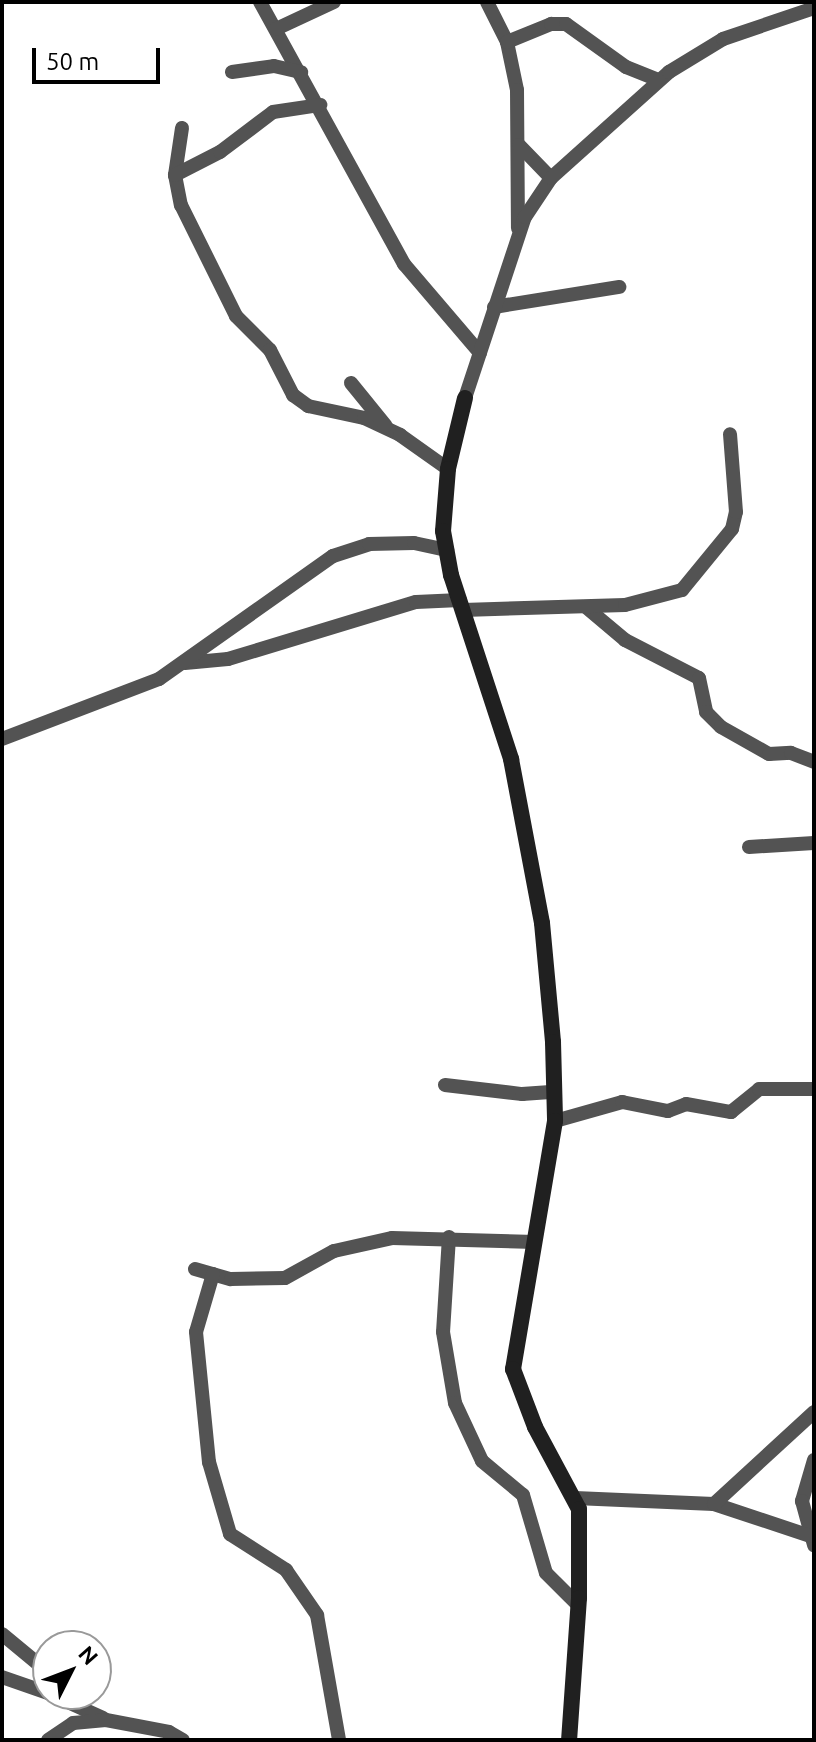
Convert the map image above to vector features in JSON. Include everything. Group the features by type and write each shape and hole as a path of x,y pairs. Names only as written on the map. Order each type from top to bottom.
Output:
{"street":[{"path":"260,2 320,105 404,264 480,353"},
{"path":"276,29 334,2"},
{"path":"487,2 507,42 517,90 518,234"},
{"path":"569,1740 580,1526 575,1498 535,1427 513,1369 555,1121 542,923 511,759 461,605 443,531 448,469 465,398 518,234 551,178 658,80 723,39 814,8"},
{"path":"507,42 551,24 566,24 626,67 658,80"},
{"path":"232,72 274,66 301,72"},
{"path":"175,175 220,152 273,112 320,105"},
{"path":"182,128 175,175 181,205 236,316 270,350 293,395 308,406 389,429"},
{"path":"519,145 551,178"},
{"path":"494,307 619,287"},
{"path":"351,383 389,429 448,469"},
{"path":"183,663 228,659 416,602 587,608 666,598 682,590 710,562 732,529 736,512 730,434"},
{"path":"2,739 80,713 159,679 333,556 369,544 414,543 447,550"},
{"path":"587,608 625,640 699,678 706,712 721,727 769,754 791,753 814,762"},
{"path":"749,847 814,843"},
{"path":"445,1085 522,1094 554,1092"},
{"path":"555,1121 622,1102 668,1111 686,1104 734,1111 759,1089 814,1089"},
{"path":"195,1269 213,1274 285,1278 334,1251 392,1238 449,1237 535,1242"},
{"path":"449,1237 443,1332 455,1403 482,1461 523,1495 546,1573 578,1605"},
{"path":"213,1274 196,1332 209,1462 230,1534 286,1570 317,1615 339,1740"},
{"path":"714,1504 814,1412"},
{"path":"812,1541 802,1501 814,1460"},
{"path":"575,1498 714,1504 812,1541"},
{"path":"2,1634 32,1659"},
{"path":"2,1677 32,1688"},
{"path":"89,1710 107,1720 184,1739"},
{"path":"48,1740 73,1723 107,1720"}]}
